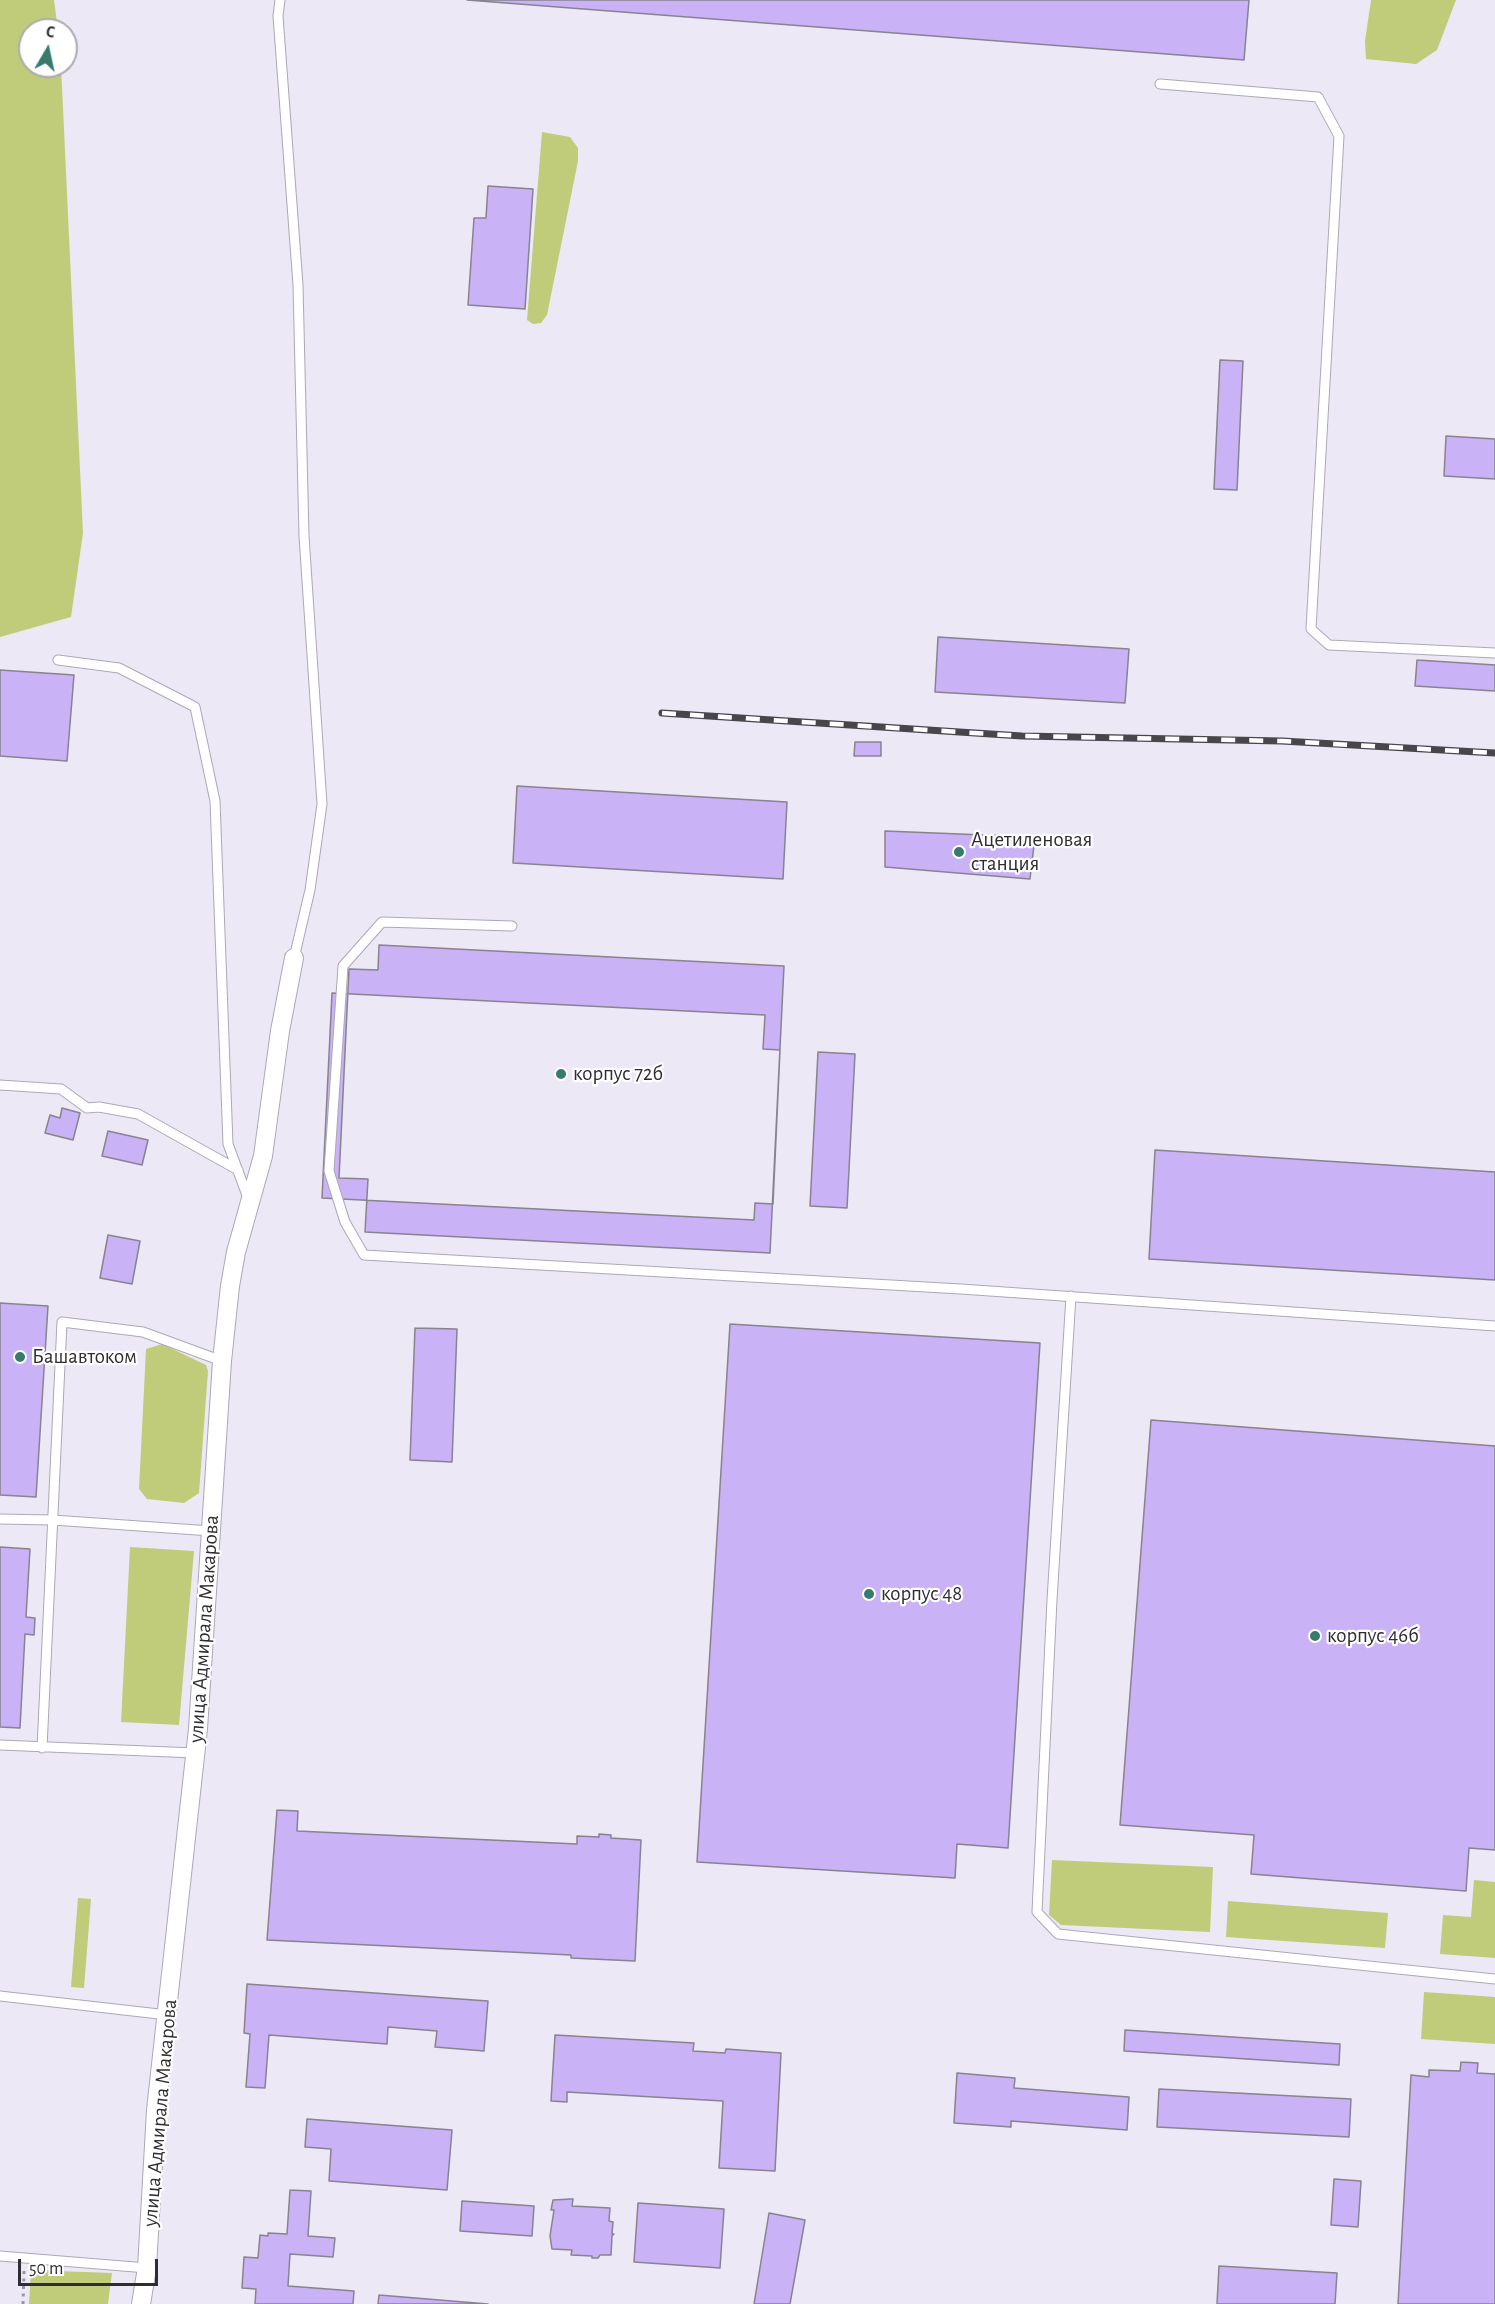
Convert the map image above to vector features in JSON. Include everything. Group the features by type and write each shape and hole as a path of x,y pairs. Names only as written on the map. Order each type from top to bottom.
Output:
{"street":[{"name":"улица Адмирала Макарова","path":"141,2304 147,2268 156,2110 195,1754 222,1361 234,1263 263,1156 280,1031 294,958"}],"lane":[{"path":"280,0 278,16 298,285 304,536 322,804 310,890 294,958"},
{"path":"1160,84 1318,97 1339,136 1311,629 1329,645 1495,653"},
{"path":"58,660 119,668 195,707 215,801 228,1144 250,1203"},
{"path":"512,926 381,922 343,966 329,1171 345,1222 364,1255 1071,1296 1495,1326"},
{"path":"0,1084 61,1089 87,1108 99,1107 138,1114 238,1170"},
{"path":"1071,1296 1052,1600 1037,1912 1058,1934 1495,1979"},
{"path":"42,1748 62,1322 143,1332 222,1361"},
{"path":"0,1519 53,1520 211,1531"},
{"path":"0,1745 195,1754"},
{"path":"0,1996 168,2015"},
{"path":"0,2256 147,2268"}],"path":[{"path":"23,2304 24,2258"}],"green space":[{"path":"0,0 54,0 56,18 18,18 18,78 62,78 83,533 71,617 0,637"},
{"path":"1371,0 1456,0 1437,50 1416,64 1366,59 1365,41"},
{"path":"542,132 570,137 578,148 578,161 547,315 541,323 533,324 527,320"},
{"path":"162,1344 206,1365 208,1371 199,1493 184,1503 147,1499 139,1489 146,1349"},
{"path":"130,1547 194,1551 179,1725 121,1722"},
{"path":"1052,1860 1213,1867 1210,1932 1061,1925 1049,1915"},
{"path":"1474,1880 1495,1882 1495,1958 1440,1954 1443,1915 1471,1917"},
{"path":"78,1898 91,1899 84,1988 71,1987"},
{"path":"1228,1901 1388,1913 1385,1948 1226,1937"},
{"path":"1424,1992 1495,1997 1495,2044 1421,2039"},
{"path":"31,2270 112,2273 108,2304 29,2304"}],"building":[{"path":"467,0 1249,0 1244,60"},
{"path":"488,186 533,189 525,309 468,305 474,218 486,218"},
{"path":"1220,360 1243,361 1237,490 1214,489"},
{"path":"1446,436 1495,439 1495,479 1444,476"},
{"path":"938,637 1129,649 1125,703 935,692"},
{"path":"1417,660 1495,665 1495,691 1415,686"},
{"path":"0,670 74,675 67,761 0,756"},
{"path":"855,742 881,742 881,756 854,756"},
{"path":"517,786 787,802 783,879 513,863"},
{"name":"Ацетиленовая станция","path":"885,831 1035,837 1030,879 885,867"},
{"name":"корпус 72б","path":"379,945 784,966 770,1253 365,1232 368,1179 339,1178 349,969 378,970"},
{"name":"корпус 72б","path":"332,993 765,1015 763,1049 780,1050 773,1204 755,1203 754,1220 322,1198"},
{"path":"818,1052 855,1054 847,1208 810,1206"},
{"path":"62,1108 80,1113 73,1140 45,1133 50,1115 60,1118"},
{"path":"108,1131 148,1140 142,1165 102,1156"},
{"path":"1155,1150 1495,1172 1495,1280 1149,1259"},
{"path":"108,1235 140,1241 132,1284 100,1278"},
{"path":"0,1303 48,1306 36,1497 0,1495"},
{"name":"корпус 48","path":"730,1324 1040,1343 1008,1848 957,1844 955,1878 697,1862"},
{"path":"415,1328 457,1329 452,1462 410,1460"},
{"name":"корпус 46б","path":"1151,1420 1495,1446 1495,1850 1469,1848 1466,1891 1251,1874 1254,1835 1120,1825"},
{"path":"0,1547 30,1549 26,1617 35,1618 34,1635 25,1634 20,1728 0,1727"},
{"path":"277,1810 298,1811 297,1831 577,1844 577,1836 599,1837 599,1834 611,1835 611,1838 641,1840 635,1961 571,1958 571,1955 267,1940"},
{"path":"247,1984 488,2001 484,2051 435,2047 437,2031 388,2027 387,2044 269,2035 265,2088 246,2087 250,2034 244,2033"},
{"path":"1125,2030 1340,2044 1339,2065 1124,2051"},
{"path":"555,2035 694,2043 693,2051 725,2053 726,2049 781,2053 775,2171 719,2168 723,2101 567,2092 567,2102 551,2101"},
{"path":"1461,2062 1478,2063 1477,2073 1495,2074 1495,2304 1398,2304 1411,2075 1429,2077 1429,2070 1460,2071"},
{"path":"957,2073 1015,2078 1014,2088 1129,2097 1127,2130 1011,2121 1011,2127 954,2123"},
{"path":"1159,2089 1351,2099 1349,2137 1157,2127"},
{"path":"307,2119 452,2130 447,2190 329,2181 331,2149 305,2147"},
{"path":"1334,2179 1361,2181 1358,2227 1331,2225"},
{"path":"290,2190 311,2191 308,2236 335,2238 333,2257 290,2254 288,2286 354,2291 353,2304 255,2304 256,2289 242,2288 244,2257 258,2258 260,2235 287,2234"},
{"path":"573,2199 572,2206 610,2208 609,2221 613,2222 612,2234 614,2234 611,2255 592,2258 592,2256 571,2255 572,2250 552,2249 550,2236 554,2210 551,2210 553,2200"},
{"path":"462,2201 534,2206 532,2236 460,2231"},
{"path":"638,2203 724,2209 720,2268 634,2262"},
{"path":"769,2213 805,2220 790,2304 754,2304"},
{"path":"1219,2266 1337,2273 1335,2304 1217,2304"},
{"path":"379,2295 488,2304 378,2304"}],"railway":[{"path":"662,713 1022,736 1282,741 1495,753"}],"place":[{"name":"Ацетиленовая станция","path":"959,852"},
{"name":"корпус 72б","path":"561,1074"},
{"name":"Башавтоком","path":"20,1357"},
{"name":"корпус 48","path":"869,1594"},
{"name":"корпус 46б","path":"1315,1636"}]}
